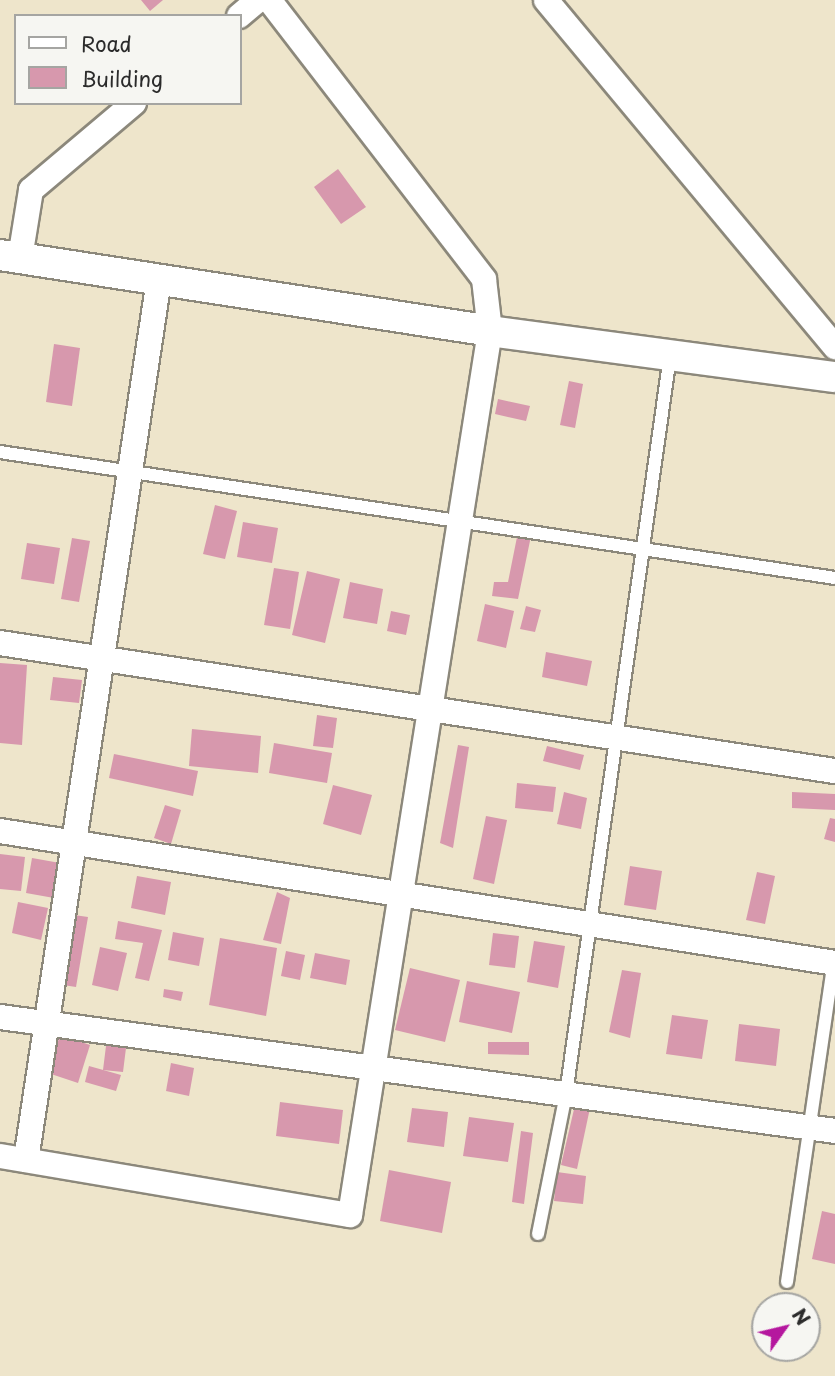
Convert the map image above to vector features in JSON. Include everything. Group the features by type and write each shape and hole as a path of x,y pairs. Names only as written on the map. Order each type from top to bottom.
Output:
{"street":[{"path":"241,14 258,0"},
{"path":"0,1156 350,1215 490,331 484,279 269,0"},
{"path":"546,0 835,348"},
{"path":"132,105 31,190 10,257 490,331 835,377"},
{"path":"26,1160 159,280"},
{"path":"0,643 835,771"},
{"path":"0,831 835,960"},
{"path":"0,1017 371,1070 823,1129"}],"lane":[{"path":"538,1234 566,1094 670,355"},
{"path":"0,452 835,578"},
{"path":"787,1282 823,1129 835,960"}],"building":[{"path":"141,0 163,0 150,11"},
{"path":"338,169 366,207 341,224 314,187"},
{"path":"54,344 80,348 72,406 46,402"},
{"path":"569,381 583,384 575,428 560,425"},
{"path":"498,399 530,406 526,421 495,414"},
{"path":"215,505 237,511 225,559 203,554"},
{"path":"243,522 278,528 272,563 237,557"},
{"path":"518,532 531,536 518,599 492,596 494,582 508,582"},
{"path":"72,538 90,541 79,602 61,599"},
{"path":"27,543 60,548 54,584 21,579"},
{"path":"274,568 299,572 290,629 264,625"},
{"path":"307,571 340,579 325,643 292,635"},
{"path":"350,582 383,589 377,624 343,618"},
{"path":"485,604 514,611 506,648 477,641"},
{"path":"526,606 541,610 535,632 520,629"},
{"path":"391,611 410,615 406,635 387,631"},
{"path":"546,652 592,661 587,686 542,677"},
{"path":"0,663 27,665 22,745 0,743"},
{"path":"53,677 82,680 79,703 50,700"},
{"path":"317,715 337,718 333,748 313,746"},
{"path":"192,729 261,736 258,773 189,766"},
{"path":"274,743 332,753 327,783 269,773"},
{"path":"458,745 469,747 453,848 440,843"},
{"path":"547,746 584,755 580,770 543,761"},
{"path":"114,754 198,771 193,796 109,778"},
{"path":"517,783 556,787 553,812 515,808"},
{"path":"333,785 372,795 361,835 323,824"},
{"path":"564,792 587,798 581,829 557,824"},
{"path":"792,792 835,794 835,810 792,808"},
{"path":"165,805 181,810 171,844 154,838"},
{"path":"486,816 507,820 494,884 473,879"},
{"path":"830,818 835,819 835,842 824,839"},
{"path":"0,854 25,857 21,891 0,889"},
{"path":"32,858 60,863 54,898 26,893"},
{"path":"630,866 662,871 656,910 624,905"},
{"path":"757,872 775,876 765,924 746,920"},
{"path":"137,876 171,882 165,915 131,908"},
{"path":"277,892 290,898 281,944 263,940"},
{"path":"18,902 48,908 41,940 12,933"},
{"path":"74,915 88,917 76,987 63,985"},
{"path":"118,921 162,930 149,981 135,978 143,943 115,939"},
{"path":"173,932 204,938 199,966 168,960"},
{"path":"493,933 519,936 515,968 489,965"},
{"path":"220,938 277,948 266,1016 209,1005"},
{"path":"534,941 565,946 558,988 527,982"},
{"path":"100,947 127,953 118,991 92,985"},
{"path":"286,951 305,955 300,980 281,976"},
{"path":"315,953 350,960 346,985 310,978"},
{"path":"410,968 460,980 445,1042 395,1030"},
{"path":"622,970 641,973 630,1038 609,1032"},
{"path":"467,981 520,992 512,1033 459,1022"},
{"path":"164,989 183,992 181,1001 163,997"},
{"path":"672,1015 708,1020 702,1059 666,1054"},
{"path":"739,1024 780,1029 776,1066 735,1061"},
{"path":"60,1035 90,1045 78,1083 48,1073"},
{"path":"107,1038 127,1040 123,1072 103,1070"},
{"path":"488,1042 529,1042 529,1055 488,1054"},
{"path":"171,1063 194,1068 189,1096 166,1091"},
{"path":"89,1066 121,1075 116,1091 85,1082"},
{"path":"280,1102 343,1110 339,1144 276,1136"},
{"path":"575,1105 590,1108 577,1169 561,1165"},
{"path":"412,1108 448,1112 444,1147 407,1142"},
{"path":"469,1117 514,1123 508,1162 463,1156"},
{"path":"521,1131 533,1133 524,1204 512,1202"},
{"path":"389,1170 451,1182 442,1233 380,1221"},
{"path":"557,1172 586,1176 583,1204 554,1201"},
{"path":"822,1211 835,1214 835,1264 812,1259"}]}
